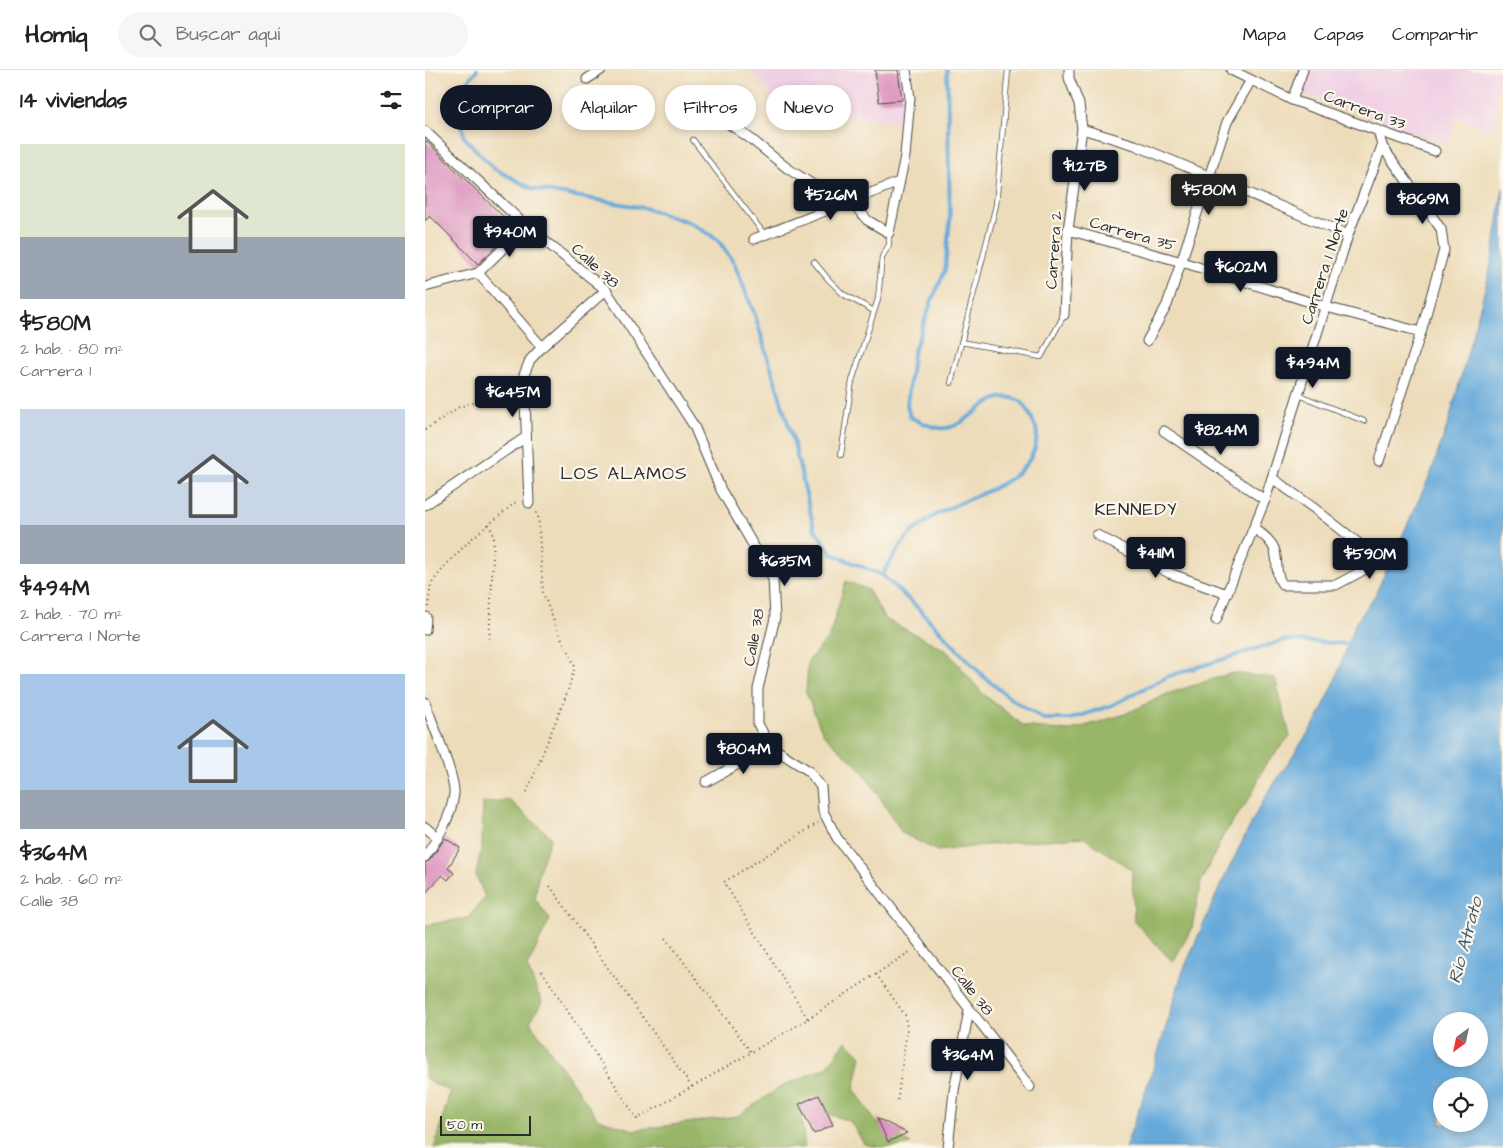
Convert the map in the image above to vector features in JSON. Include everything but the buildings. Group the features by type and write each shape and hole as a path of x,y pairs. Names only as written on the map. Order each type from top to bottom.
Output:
{"street":[{"path":"587,80 601,70"},
{"path":"738,130 787,168 818,188 851,201 867,220 889,233 905,156 910,98 906,70"},
{"name":"Carrera 2","path":"1064,315 1067,230 1082,129 1079,104 1069,78 1069,70"},
{"name":"Carrera 33","path":"1231,70 1292,100 1435,151"},
{"path":"1292,100 1303,70"},
{"path":"1147,341 1167,305 1227,122 1251,80"},
{"path":"1082,129 1135,145 1348,234"},
{"path":"1378,130 1382,146 1441,229 1444,250 1421,332 1379,461"},
{"name":"Calle 38","path":"425,131 526,226 606,290 653,360 694,426 721,490 773,579 775,618 758,689 758,724 770,746 809,772 821,787 823,811 837,838 1030,1087"},
{"name":"Carrera 1 Norte","path":"1216,620 1273,478 1348,234 1382,146"},
{"path":"754,239 899,182"},
{"path":"425,287 478,273 526,226"},
{"name":"Carrera 35","path":"1067,230 1182,262 1326,308 1421,332"},
{"path":"478,273 542,346"},
{"path":"529,503 523,375 530,360 542,346 606,290"},
{"path":"1164,431 1265,500"},
{"path":"425,505 526,437"},
{"path":"1254,528 1266,537 1275,550 1279,581 1283,585 1336,585 1362,571 1371,553 1273,478"},
{"path":"1097,535 1169,573 1227,594"},
{"path":"425,630 426,617"},
{"path":"425,702 455,792 450,815 425,857"},
{"path":"706,782 770,746"},
{"path":"425,827 438,838"},
{"path":"948,1148 954,1091 969,1010"}],"lane":[{"path":"951,383 995,205 1009,70"},
{"path":"693,140 765,234"},
{"path":"841,455 852,381 879,290 882,256 889,245 889,233"},
{"path":"814,262 843,294 874,310"},
{"path":"961,342 1041,357 1064,315"},
{"path":"1299,395 1364,421"}],"path":[{"path":"425,430 459,407 524,388"},
{"path":"426,617 431,584 446,565 464,546 516,502 529,503 538,515 543,593 558,632 575,667 566,696 527,792"},
{"path":"489,524 494,537 489,641"},
{"path":"808,1018 723,882 827,818"},
{"path":"550,886 692,1087"},
{"path":"666,938 751,1052"},
{"path":"541,971 637,1119 808,1018 919,946"},
{"path":"876,974 905,1015 907,1029 897,1103"}],"shaded area":[{"path":"751,70 901,70 905,101 900,123 851,115 851,85 766,85 766,89"},
{"path":"1311,70 1501,70 1493,131 1456,118 1448,145 1303,93"}],"green space":[{"path":"846,581 868,590 885,619 946,650 983,694 1024,726 1068,731 1125,714 1167,694 1232,673 1275,678 1290,736 1265,765 1251,796 1223,836 1201,882 1192,928 1173,962 1134,921 1132,870 1083,837 937,851 902,833 863,771 823,734 806,693 808,661 829,637"},
{"path":"509,800 551,837 539,871 535,899 550,919 527,967 542,1002 530,1022 598,1119 634,1130 738,1116 782,1086 827,1067 846,1041 861,1056 854,1089 877,1123 911,1144 887,1147 864,1144 850,1121 822,1112 801,1117 805,1148 434,1148 450,1092 425,1078 425,925 468,918 485,897 476,875 482,845 483,803"}],"water":[{"name":"Río Atrato","path":"1503,187 1503,1148 1125,1148 1153,1069 1182,973 1220,886 1262,802 1318,718 1335,681 1355,624 1374,597 1431,473 1449,420 1488,278"}],"waterway":[{"path":"477,70 470,78 459,106 464,137 493,168 533,189 645,208 691,223 718,240 734,263 755,315 794,443 814,528 832,554 882,575 916,606 983,676 1011,699 1044,719 1070,719 1110,706 1169,676 1285,640 1347,644 1352,646"},
{"path":"882,575 912,532 942,511 991,490 1020,471 1030,459 1036,443 1037,433 1030,414 1026,407 1018,400 1007,397 997,399 959,423 939,428 910,417 907,405 913,354 945,270 950,219 947,70"}],"district":[{"name":"LOS ALAMOS","path":"624,473"},
{"name":"KENNEDY","path":"1136,509"}]}
